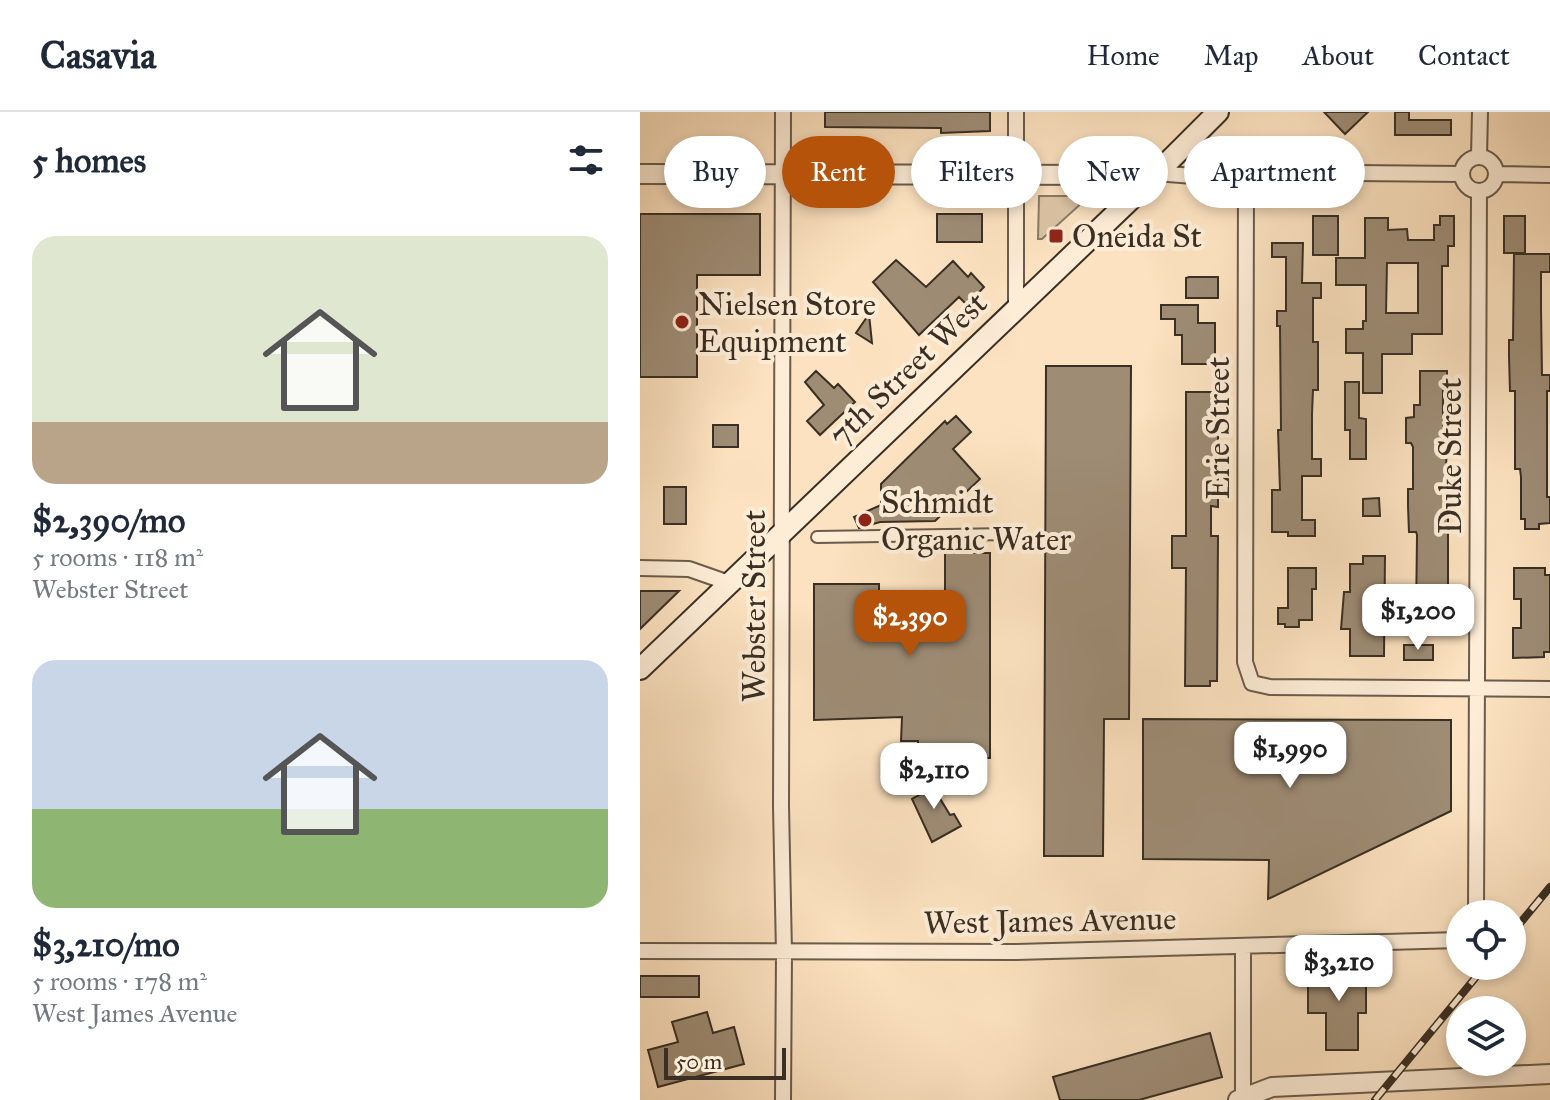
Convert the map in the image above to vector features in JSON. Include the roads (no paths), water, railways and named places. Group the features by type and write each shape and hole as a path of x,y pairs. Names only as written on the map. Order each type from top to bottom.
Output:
{"main road":[{"name":"7th Street West","path":"1168,160 1218,112"},
{"name":"7th Street West","path":"640,669 1122,208"}],"street":[{"name":"Webster Street","path":"783,112 783,136"},
{"path":"1016,112 1016,136"},
{"path":"1479,156 1480,112"},
{"path":"1479,156 1492,162 1497,174 1491,186 1479,191 1467,186 1462,174 1467,161 1479,156"},
{"path":"1365,173 1462,174"},
{"path":"640,174 782,174"},
{"path":"1497,174 1550,175"},
{"name":"Duke Street","path":"1476,900 1479,191"},
{"name":"Webster Street","path":"783,1100 784,208"},
{"path":"1016,307 1017,208"},
{"name":"Erie Street","path":"1246,208 1245,662 1252,683 1270,687 1476,688"},
{"path":"817,537 1011,534"},
{"path":"640,568 689,569 729,583"},
{"path":"1476,688 1550,689"},
{"name":"West James Avenue","path":"640,951 1015,952 1446,940"},
{"path":"1243,947 1243,1099 1272,1087 1324,1082 1550,1074"}],"railway":[{"path":"1526,916 1550,887"},
{"path":"1375,1100 1474,980"}],"place":[{"name":"Oneida St","path":"1056,236"},
{"name":"Nielsen Store Equipment","path":"682,322"},
{"name":"Schmidt Organic Water","path":"865,520"}]}
